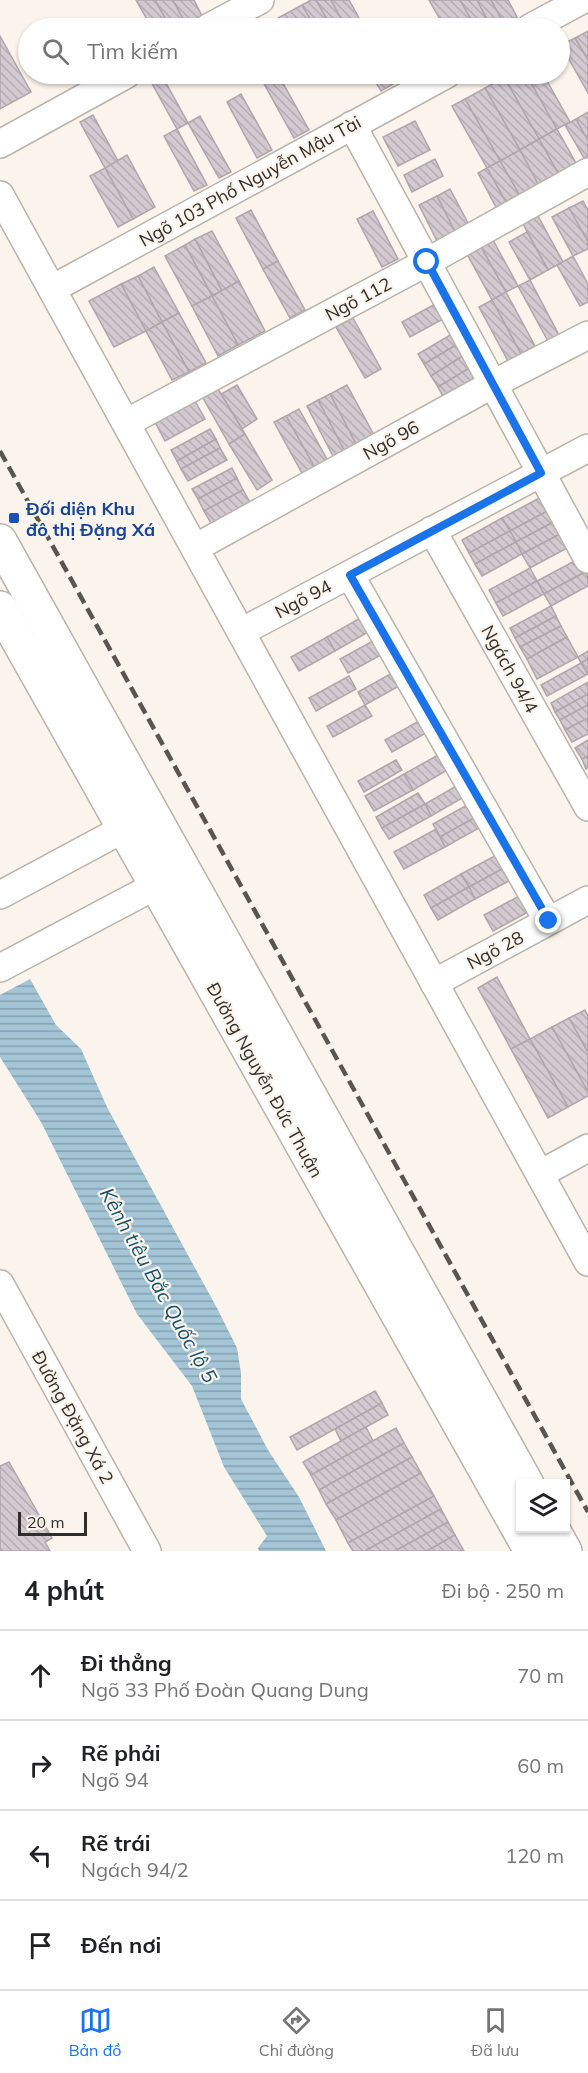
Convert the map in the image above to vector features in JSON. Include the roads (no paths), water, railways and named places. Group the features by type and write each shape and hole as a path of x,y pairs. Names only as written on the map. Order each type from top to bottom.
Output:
{"highway":[{"name":"Đường Nguyễn Đức Thuận","path":"0,541 524,1479"},
{"name":"Đường Nguyễn Đức Thuận","path":"0,608 531,1551"},
{"path":"123,829 152,813"},
{"path":"155,886 184,870"},
{"path":"555,1533 565,1551"}],"street":[{"path":"227,18 260,0"},
{"path":"549,18 582,0"},
{"path":"0,144 109,84"},
{"name":"Ngõ 103 Phố Nguyễn Mậu Tài","path":"52,289 428,84"},
{"path":"352,125 588,559"},
{"name":"Ngõ 112","path":"126,423 427,262 588,172"},
{"path":"0,195 588,1262"},
{"name":"Ngõ 96","path":"195,548 588,334"},
{"name":"Ngõ 94","path":"241,632 588,448"},
{"name":"Ngách 94/4","path":"432,530 588,807"},
{"path":"350,575 549,921"},
{"path":"0,895 123,829"},
{"path":"0,968 155,886"},
{"name":"Ngõ 28","path":"434,983 588,900"},
{"path":"540,1174 588,1148"},
{"name":"Đường Đặng Xá 2","path":"0,1284 147,1551"}],"water":[{"name":"Kênh tiêu Bắc Quốc lộ 5","path":"30,979 56,1025 81,1049 107,1107 218,1310 237,1348 241,1373 241,1399 268,1450 299,1497 326,1551 259,1551 258,1548 267,1536 224,1467 192,1386 137,1314 41,1122 0,1057 0,995"}],"railway":[{"path":"0,451 588,1512"}],"place":[{"name":"Đối diện Khu đô thị Đặng Xá","path":"14,518"}]}
